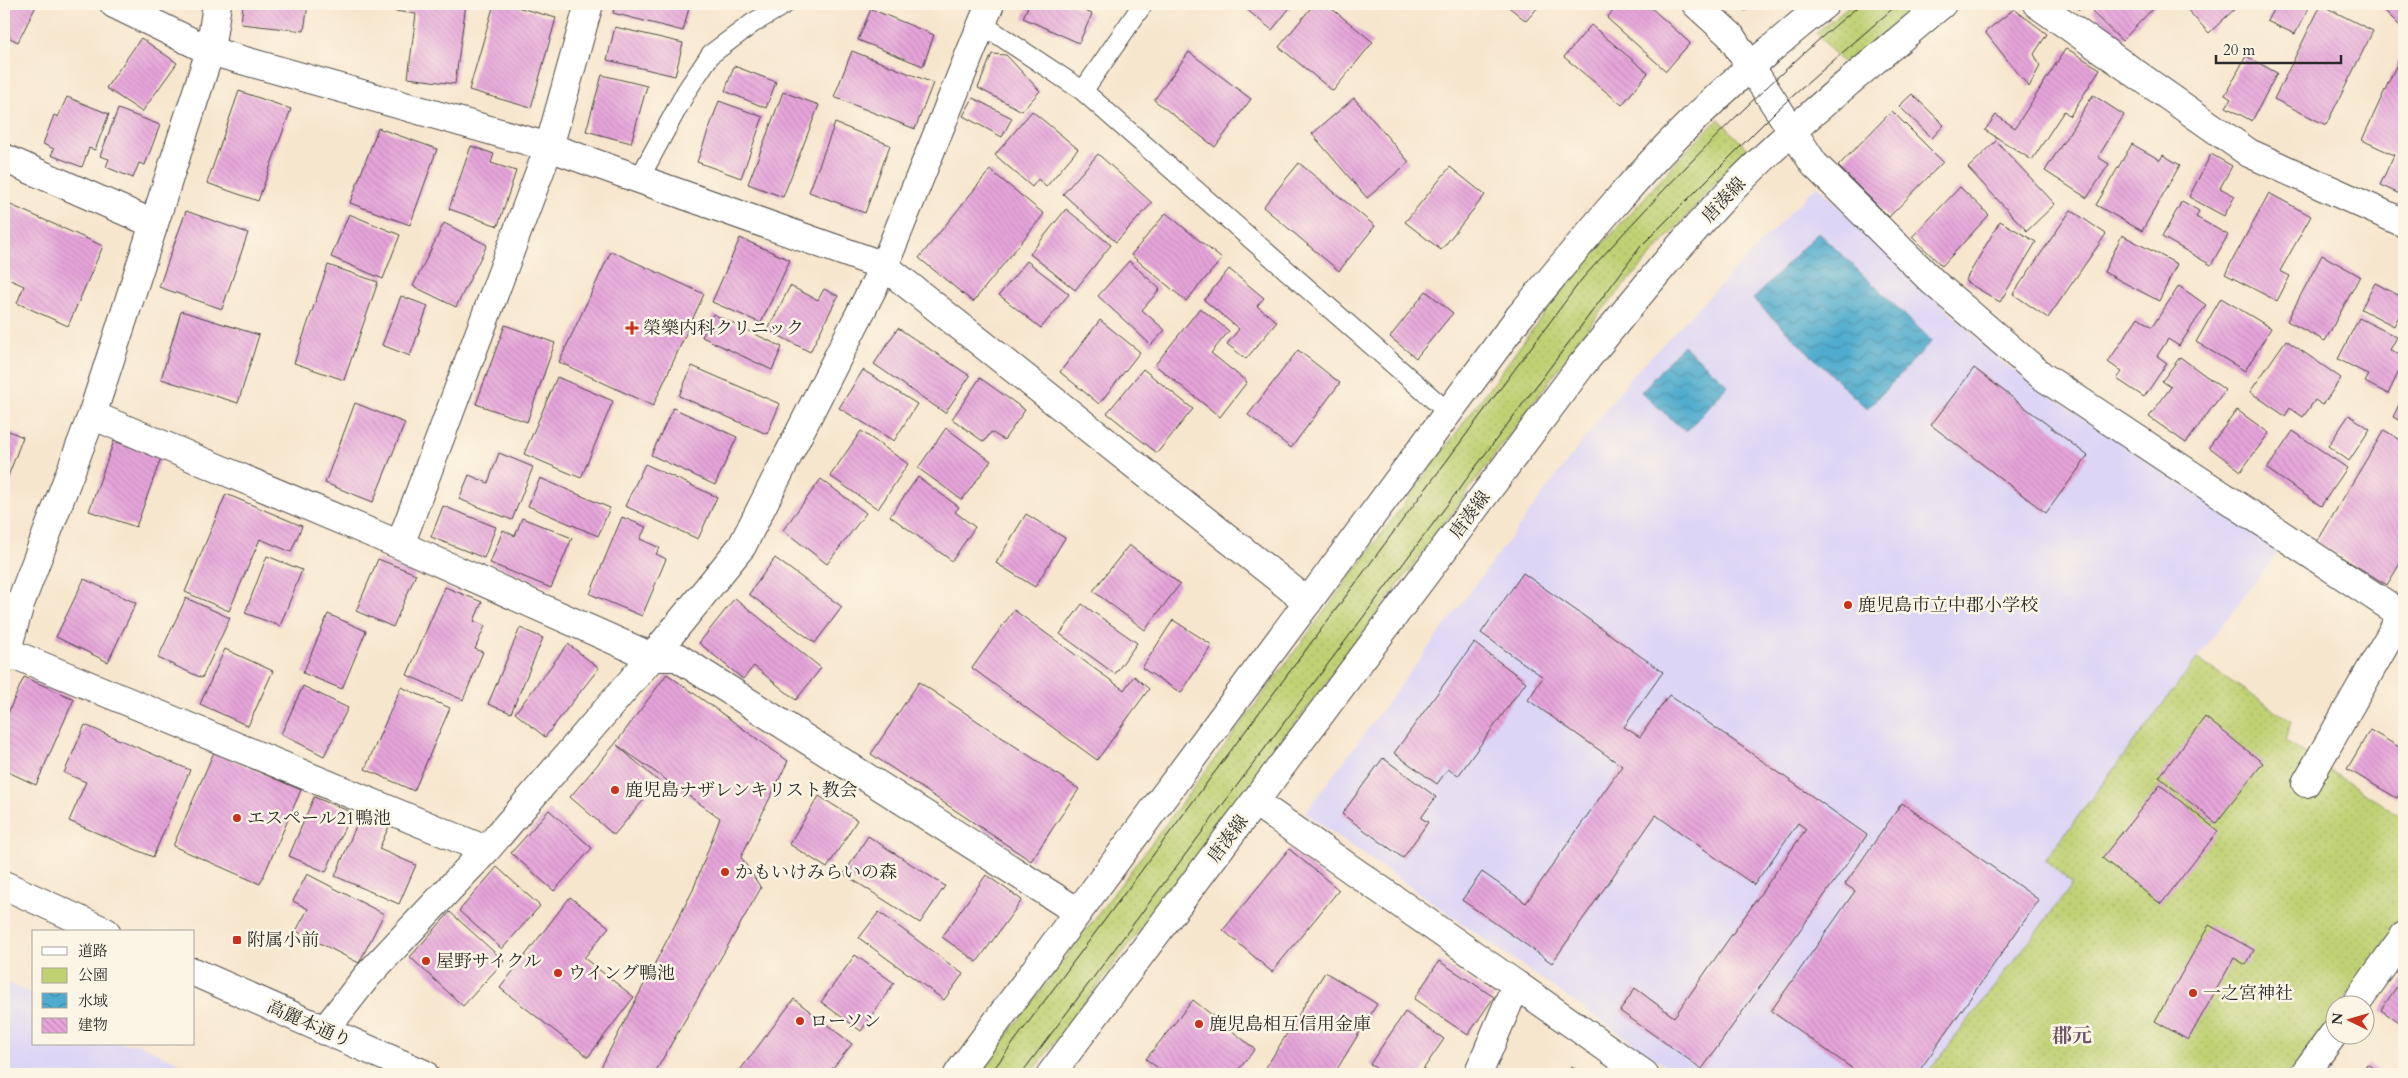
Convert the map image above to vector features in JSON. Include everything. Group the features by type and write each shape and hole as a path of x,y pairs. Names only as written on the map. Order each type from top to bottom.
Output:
{"street":[{"path":"114,4 210,50 549,147 884,266 1308,602"},
{"path":"217,4 210,50 92,415 12,599 6,656 486,850"},
{"path":"400,545 549,147 589,4"},
{"path":"1696,4 1730,36 1814,164 1933,282 2042,376 2404,614 2306,783"},
{"path":"958,1074 1450,414 1519,317 1594,226 1668,145 1750,66 1825,4"},
{"name":"唐湊線","path":"1051,1074 1580,367 1656,274 1732,189 1792,131 1942,4"},
{"path":"2037,4 2249,153 2404,223"},
{"path":"324,1031 367,976 486,850 652,657 742,546 884,266 986,14"},
{"path":"4,158 154,224"},
{"path":"92,415 400,545 652,657 676,657 1078,912"},
{"path":"1255,802 1644,1074"},
{"path":"4,885 102,930"},
{"path":"2361,996 2404,936"},
{"name":"高麗本通り","path":"195,972 424,1074"},
{"path":"1478,1074 1516,985"},
{"path":"2304,1074 2326,1044"}],"lane":[{"path":"639,179 687,90 710,54 753,23 785,4"},
{"path":"1083,91 1143,4"},
{"path":"986,14 1083,91 1450,414"}],"shaded area":[{"name":"鹿児島市立中郡小学校","path":"1817,185 2003,363 2279,550 2045,860 2073,884 1927,1074 1677,1074 1305,813 1629,379"},
{"path":"4,981 32,994 32,1046 143,1046 202,1074 4,1074"}],"green space":[{"path":"1851,4 1918,4 1845,65 1816,33"},
{"path":"1719,119 1749,151 1723,175 1598,315 1303,714 1031,1074 978,1074 1268,688 1563,288 1691,146"},
{"path":"2197,659 2291,721 2286,741 2404,819 2404,915 2347,996 2326,996 2326,1027 2293,1074 1927,1074 2073,884 2045,860"}],"water":[{"path":"1818,232 1932,341 1867,409 1753,299"},
{"path":"1683,345 1728,385 1686,432 1641,392"}],"building":[{"path":"4,4 37,4 18,42 4,35"},
{"path":"243,4 308,4 304,31 241,24"},
{"path":"346,4 466,4 455,84 408,78 416,14"},
{"path":"494,4 506,4 556,18 531,108 469,90"},
{"path":"615,4 690,4 683,31 613,13"},
{"path":"1029,4 1070,4 1092,14 1079,43 1023,18"},
{"path":"1240,4 1293,4 1272,30"},
{"path":"1314,4 1326,4 1373,42 1333,91 1279,47"},
{"path":"1505,4 1541,4 1526,21"},
{"path":"1619,4 1647,4 1690,43 1666,71 1607,18"},
{"path":"1740,4 1754,4 1745,11"},
{"path":"2073,4 2086,4 2079,10"},
{"path":"2100,4 2157,4 2122,41 2092,12"},
{"path":"2182,4 2240,4 2209,33"},
{"path":"2276,4 2311,4 2295,34 2267,21"},
{"path":"2378,4 2404,4 2404,30"},
{"path":"2321,5 2373,31 2326,125 2274,99"},
{"path":"871,9 934,35 923,66 858,40"},
{"path":"2014,9 2047,34 2034,54 2040,66 2029,87 1985,32"},
{"path":"1591,25 1648,73 1622,105 1564,57"},
{"path":"615,27 683,43 675,76 607,60"},
{"path":"141,38 177,63 142,112 106,88"},
{"path":"2066,48 2100,69 2070,116 2064,111 2032,160 1985,130 1996,115 2015,128"},
{"path":"852,51 933,83 915,129 834,97"},
{"path":"1189,52 1251,99 1215,147 1154,100"},
{"path":"4,53 9,56 4,66"},
{"path":"2402,53 2404,54 2404,196 2380,185 2394,155 2362,140"},
{"path":"992,54 1006,55 1040,91 1022,111 978,88"},
{"path":"2246,56 2277,73 2252,121 2226,107 2231,99 2225,95"},
{"path":"734,66 776,82 766,108 725,91"},
{"path":"602,75 647,86 631,143 586,131"},
{"path":"239,91 291,109 258,201 207,183"},
{"path":"783,92 819,105 783,197 748,184"},
{"path":"1912,94 1944,125 1932,138 1899,106"},
{"path":"2093,95 2124,115 2098,157 2109,164 2087,198 2045,171"},
{"path":"67,97 109,114 95,150 89,148 82,167 51,155 54,149 43,144 54,115 58,117"},
{"path":"973,98 1012,118 1002,137 963,116"},
{"path":"1354,98 1409,162 1367,198 1312,134"},
{"path":"719,101 763,117 741,178 697,162"},
{"path":"118,109 160,125 145,165 139,163 133,178 106,167 109,159 100,156"},
{"path":"1032,111 1078,149 1046,187 1038,179 1032,187 995,155"},
{"path":"1892,111 1943,162 1889,217 1838,166"},
{"path":"835,123 890,145 865,213 809,192"},
{"path":"378,128 437,149 410,225 350,203"},
{"path":"1996,141 2055,204 2027,231 1968,168"},
{"path":"2132,144 2160,160 2163,155 2180,165 2142,231 2096,205"},
{"path":"471,146 494,154 491,163 516,171 498,226 449,209"},
{"path":"1098,154 1152,203 1116,242 1063,194"},
{"path":"2211,154 2232,166 2220,188 2235,196 2224,216 2189,197"},
{"path":"1299,163 1375,226 1339,271 1263,207"},
{"path":"1450,167 1485,195 1441,250 1405,222"},
{"path":"990,170 1044,214 973,302 919,258"},
{"path":"1960,187 1989,215 1942,266 1912,237"},
{"path":"2269,193 2311,216 2280,271 2290,276 2277,301 2225,274"},
{"path":"2182,201 2199,211 2196,217 2228,235 2211,265 2162,237"},
{"path":"4,202 103,246 68,326 17,303 24,286 4,277"},
{"path":"1066,209 1111,245 1075,290 1030,254"},
{"path":"2071,210 2106,234 2048,318 2013,294"},
{"path":"186,211 248,233 222,309 159,287"},
{"path":"1166,213 1222,259 1186,301 1131,255"},
{"path":"349,214 400,235 383,279 331,257"},
{"path":"2000,221 2036,242 2000,302 1965,281"},
{"path":"444,223 487,245 456,307 413,286"},
{"path":"2122,235 2177,264 2159,301 2104,272"},
{"path":"740,238 790,260 761,323 712,302"},
{"name":"榮樂内科クリニック","path":"611,251 704,294 653,406 559,362"},
{"path":"2322,255 2360,276 2325,341 2287,321"},
{"path":"1027,261 1069,294 1041,328 999,295"},
{"path":"1129,261 1160,289 1142,310 1165,330 1151,345 1098,296"},
{"path":"328,265 378,282 344,380 294,363"},
{"path":"1229,269 1264,298 1257,306 1277,322 1246,359 1227,344 1239,329 1204,300"},
{"path":"2375,283 2404,298 2404,306 2394,326 2361,309"},
{"path":"790,286 818,300 824,289 838,296 810,352 768,330"},
{"path":"2179,286 2206,305 2179,346 2168,339 2157,356 2167,363 2144,397 2117,379 2122,372 2108,362 2138,317 2152,327"},
{"path":"1426,291 1453,313 1416,358 1390,337"},
{"path":"401,296 428,306 410,356 382,345"},
{"path":"2221,298 2271,328 2245,371 2196,342"},
{"path":"1200,308 1229,331 1211,353 1247,382 1220,417 1155,365"},
{"path":"181,311 259,335 238,403 161,379"},
{"path":"713,314 782,347 772,370 702,337"},
{"path":"2359,318 2397,337 2390,350 2404,357 2404,361 2388,394 2365,382 2369,375 2338,359"},
{"path":"1100,320 1140,352 1099,404 1060,372"},
{"path":"505,325 555,343 527,422 476,404"},
{"path":"898,328 970,376 945,413 874,364"},
{"path":"2286,340 2341,378 2323,405 2315,400 2303,417 2290,408 2285,416 2250,392"},
{"path":"1298,350 1340,383 1291,448 1248,415"},
{"path":"2180,357 2225,390 2186,443 2149,417 2171,387 2162,381"},
{"path":"692,366 780,404 767,434 679,396"},
{"path":"1974,368 2088,456 2046,513 1931,425"},
{"path":"1143,369 1193,409 1157,453 1107,413"},
{"path":"863,370 917,404 894,441 839,408"},
{"path":"557,377 613,401 581,478 524,454"},
{"path":"980,378 1025,410 1004,440 991,432 984,442 952,419"},
{"path":"2404,394 2404,423 2393,417"},
{"path":"355,403 405,423 373,502 325,483"},
{"path":"673,408 737,437 715,485 651,455"},
{"path":"2237,410 2269,433 2241,471 2209,447"},
{"path":"2349,415 2370,429 2349,461 2328,446"},
{"path":"946,428 991,461 962,500 918,468"},
{"path":"4,429 23,437 4,487"},
{"path":"2384,430 2404,442 2404,536 2402,539 2404,557 2387,585 2317,542"},
{"path":"861,431 908,464 878,509 830,476"},
{"path":"2293,431 2347,468 2321,506 2267,469"},
{"path":"114,441 161,458 136,527 89,511"},
{"path":"499,453 533,467 512,520 459,499 469,475 488,483"},
{"path":"645,464 717,497 698,539 625,506"},
{"path":"918,477 959,507 955,512 975,527 952,561 890,516"},
{"path":"540,478 610,508 598,536 528,506"},
{"path":"821,479 866,513 827,564 783,530"},
{"path":"226,494 302,526 291,552 260,539 229,611 185,592"},
{"path":"443,506 496,527 484,558 431,537"},
{"path":"1026,514 1065,538 1035,587 996,563"},
{"path":"622,517 646,527 640,539 660,548 656,554 666,559 642,616 590,594"},
{"path":"522,518 572,538 551,588 490,563 503,530 515,536"},
{"path":"1129,545 1180,584 1145,630 1093,591"},
{"path":"267,556 302,570 280,626 245,613"},
{"path":"775,558 842,607 815,643 749,594"},
{"path":"378,559 416,574 393,627 356,611"},
{"path":"1523,573 1663,672 1624,727 1640,737 1669,695 1867,835 1702,1069 1620,1011 1635,988 1674,1017 1806,829 1798,823 1754,885 1656,815 1552,963 1462,900 1482,872 1526,903 1622,766 1528,700 1543,677 1481,633"},
{"path":"84,579 136,603 108,662 56,637"},
{"path":"445,587 482,602 474,621 485,626 475,649 483,652 463,700 407,675"},
{"path":"186,598 230,618 202,678 158,658"},
{"path":"735,598 821,668 796,700 754,666 743,679 699,643"},
{"path":"1082,604 1137,643 1115,674 1060,634"},
{"path":"1014,610 1124,690 1134,676 1149,689 1097,760 972,668"},
{"path":"328,614 366,631 342,689 303,673"},
{"path":"1173,620 1212,645 1181,693 1142,668"},
{"path":"520,628 543,638 511,713 488,704"},
{"path":"1474,643 1526,682 1458,776 1448,769 1437,784 1394,753"},
{"path":"568,644 599,668 545,737 515,713"},
{"path":"225,649 273,671 248,726 200,704"},
{"name":"かもいけみらいの森","path":"667,674 788,761 741,857 761,888 654,1074 613,1074 600,1069 693,890 720,818 617,745 659,782 614,835 570,797 615,744"},
{"path":"24,677 74,699 36,785 4,770 4,722"},
{"path":"919,682 1079,789 1031,861 871,754"},
{"path":"303,686 348,708 324,756 281,734"},
{"path":"401,687 450,708 414,791 365,769"},
{"path":"2205,717 2263,763 2216,823 2159,777"},
{"path":"85,725 190,770 153,857 69,821 86,782 64,773"},
{"path":"2370,730 2404,750 2404,786 2397,798 2347,769"},
{"name":"エスペール21鴨池","path":"214,752 301,790 260,884 173,846"},
{"path":"1383,758 1436,797 1421,818 1428,822 1403,858 1342,814"},
{"path":"2160,785 2218,831 2161,904 2102,858"},
{"path":"819,796 857,820 827,868 789,844"},
{"path":"314,797 351,812 326,872 289,856"},
{"path":"1902,803 2039,900 1917,1074 1860,1074 1771,1011 1855,891 1845,884"},
{"path":"549,810 592,848 554,891 511,853"},
{"path":"362,812 390,824 379,849 416,865 399,904 335,876"},
{"path":"868,836 945,886 920,923 844,874"},
{"path":"1289,849 1339,890 1272,972 1223,930"},
{"path":"497,867 540,906 502,949 459,911"},
{"path":"307,874 384,914 359,963 296,931 308,909 293,901"},
{"path":"986,875 1022,900 977,962 942,937"},
{"name":"ウイング鴨池","path":"570,897 609,927 584,958 634,997 588,1057 500,988"},
{"path":"450,912 504,961 463,1006 410,957"},
{"path":"879,912 963,974 944,1000 859,938"},
{"name":"一之宮神社","path":"2209,925 2254,950 2246,965 2234,958 2188,1040 2155,1021"},
{"path":"855,955 894,983 861,1031 821,1002"},
{"path":"1439,961 1494,997 1468,1035 1414,999"},
{"path":"1325,972 1377,1004 1334,1074 1262,1074"},
{"path":"2404,976 2404,1026 2381,1010"},
{"name":"ローソン","path":"794,999 852,1044 828,1074 737,1074"},
{"name":"鹿児島相互信用金庫","path":"1193,1000 1255,1049 1235,1074 1166,1074 1146,1059"},
{"path":"1405,1012 1444,1039 1420,1074 1384,1074 1370,1064"},
{"path":"2367,1064 2384,1074 2361,1074"},
{"path":"1571,1067 1587,1074 1568,1074"}],"tram line":[{"path":"990,1074 1582,279 1716,136 1787,68 1861,4"},
{"path":"1021,1074 1641,246 1778,109 1898,4"}],"place":[{"name":"榮樂内科クリニック","path":"632,328"},
{"name":"鹿児島市立中郡小学校","path":"1848,605"},
{"name":"鹿児島ナザレンキリスト教会","path":"615,790"},
{"name":"エスペール21鴨池","path":"237,818"},
{"name":"かもいけみらいの森","path":"725,872"},
{"name":"附属小前","path":"237,940"},
{"name":"屋野サイクル","path":"426,961"},
{"name":"ウイング鴨池","path":"558,973"},
{"name":"一之宮神社","path":"2193,993"},
{"name":"ローソン","path":"800,1021"},
{"name":"鹿児島相互信用金庫","path":"1199,1024"}],"district":[{"name":"郡元","path":"2072,1035"}]}
